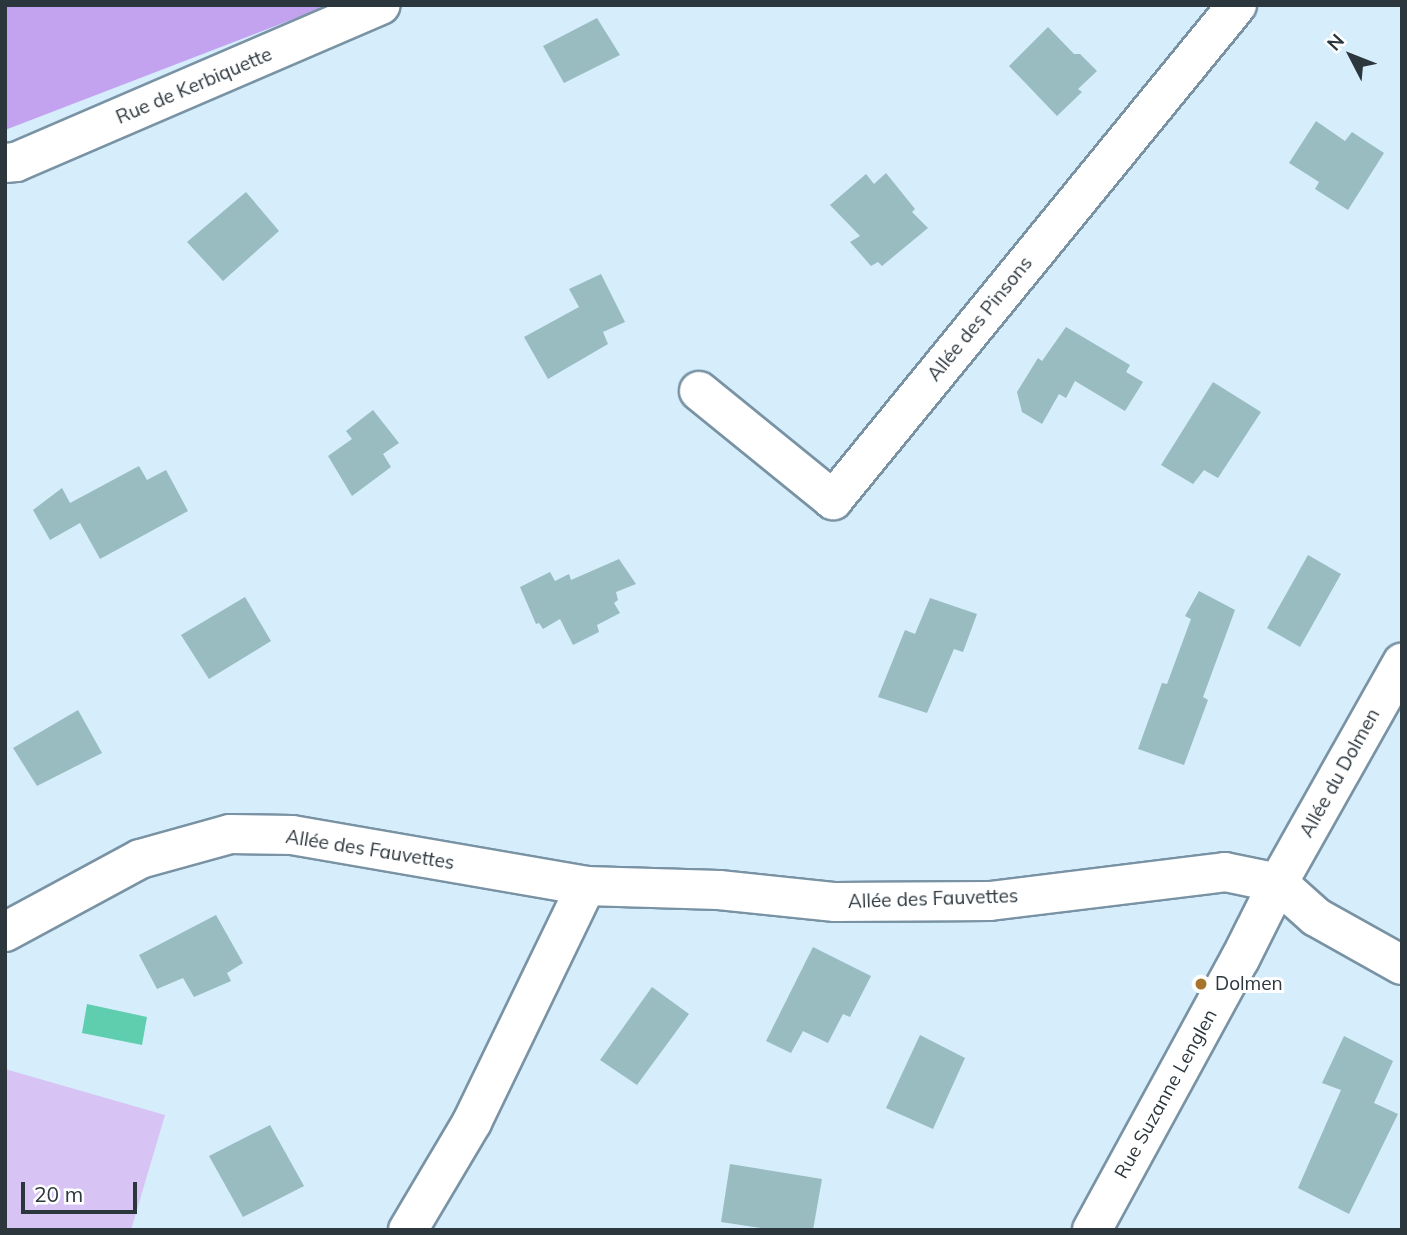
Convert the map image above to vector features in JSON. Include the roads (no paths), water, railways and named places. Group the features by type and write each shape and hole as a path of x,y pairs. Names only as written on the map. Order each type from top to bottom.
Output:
{"street":[{"name":"Rue de Kerbiquette","path":"5,163 16,162 381,5"},
{"name":"Allée des Pinsons","path":"699,391 833,500 1237,5"},
{"name":"Allée du Dolmen","path":"1279,883 1402,663"},
{"name":"Allée des Fauvettes","path":"5,932 140,859 230,834 292,835 586,886 719,890 848,902 990,901 1226,872 1279,883"},
{"path":"1279,883 1317,917 1402,965"},
{"name":"Rue Suzanne Lenglen","path":"1091,1230 1279,883"},
{"path":"408,1230 472,1122 586,886"}],"place":[{"name":"Dolmen","path":"1201,984"}]}
